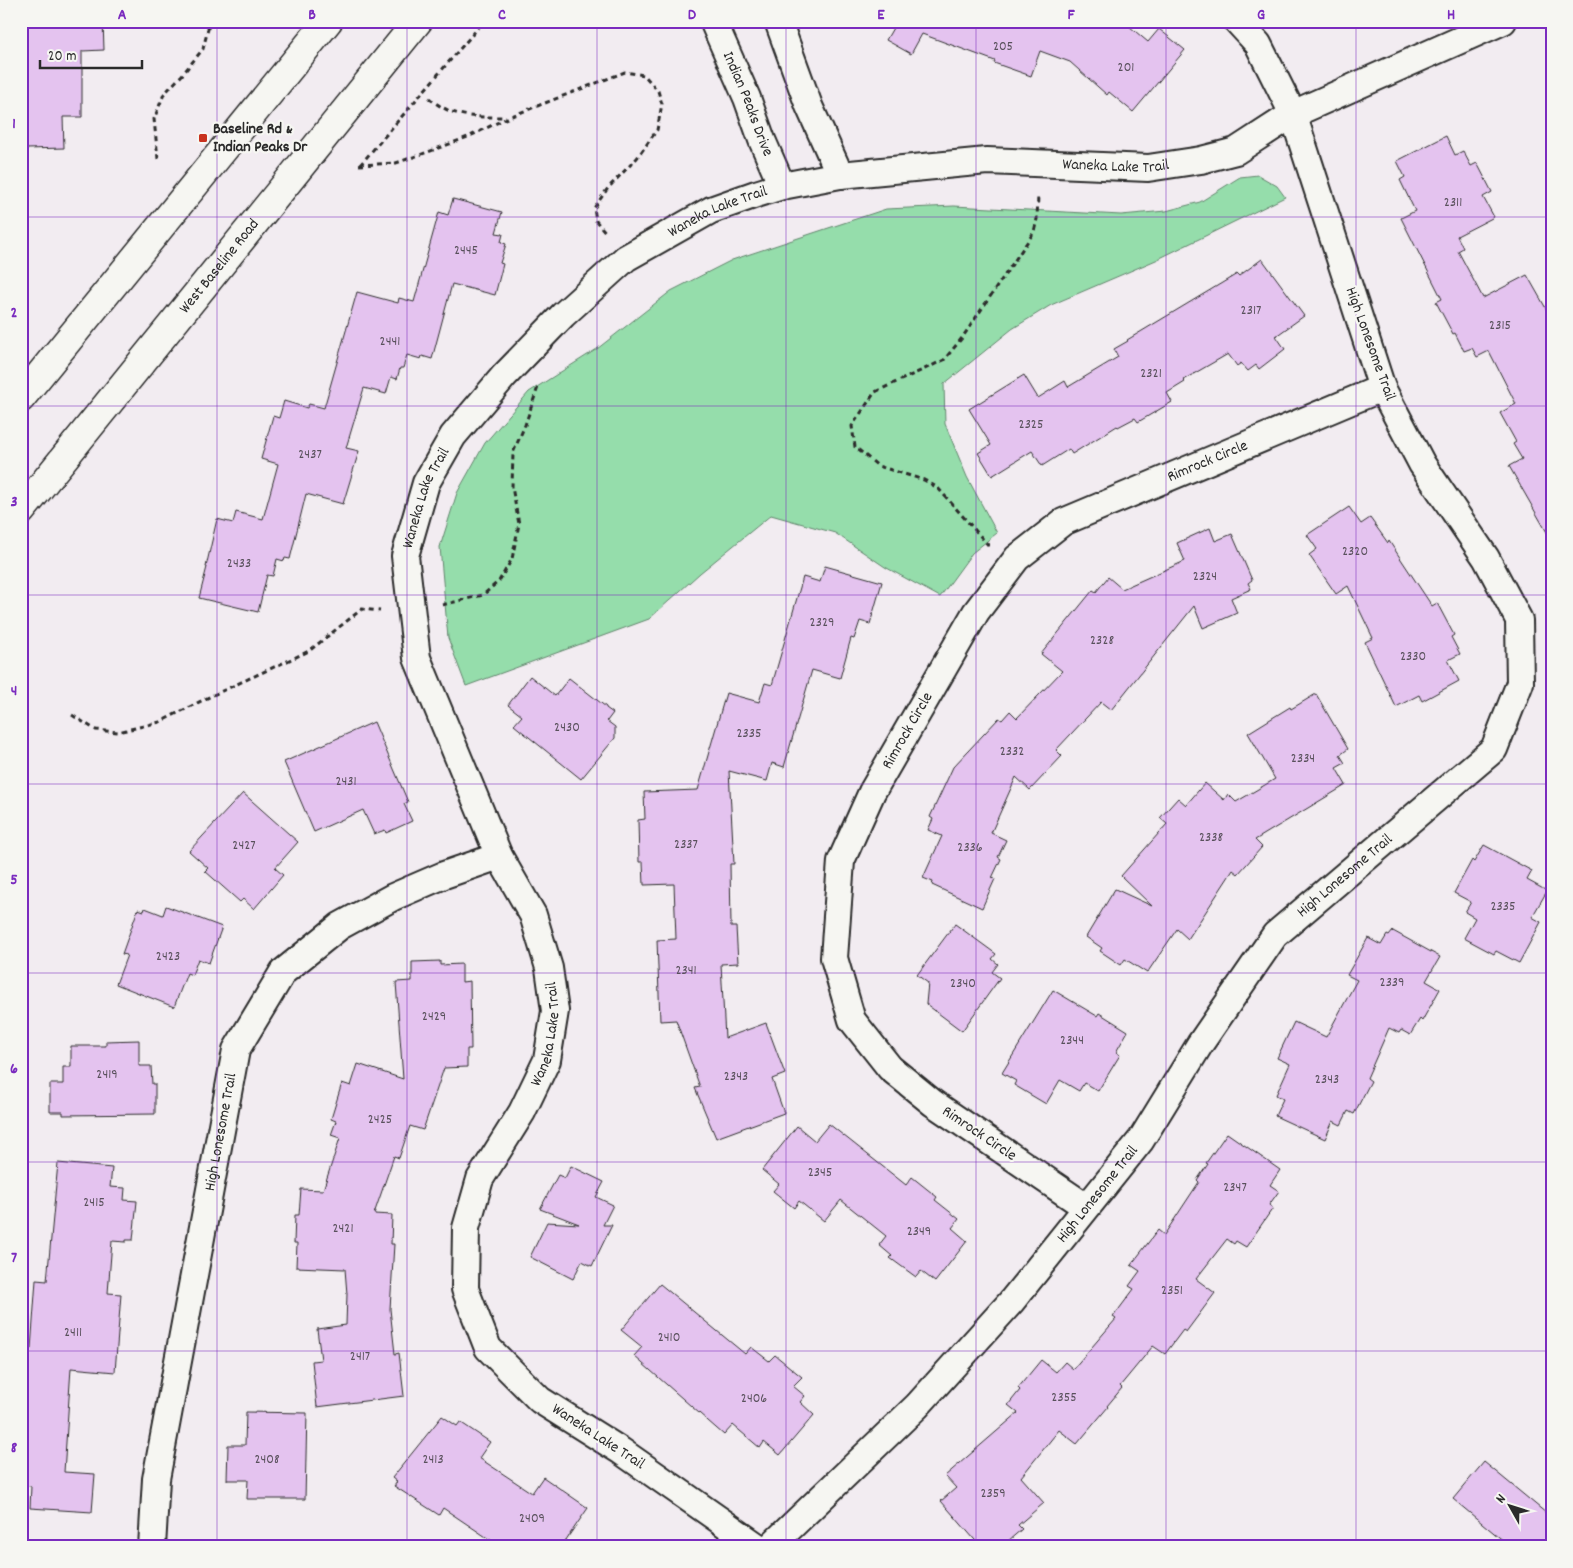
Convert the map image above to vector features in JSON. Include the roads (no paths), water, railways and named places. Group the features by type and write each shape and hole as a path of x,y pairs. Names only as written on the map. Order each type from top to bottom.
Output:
{"main road":[{"path":"21,398 328,21"},
{"name":"West Baseline Road","path":"21,511 418,21"}],"street":[{"name":"Indian Peaks Drive","path":"713,21 782,186"},
{"path":"778,21 809,106 840,175"},
{"name":"High Lonesome Trail","path":"770,1547 917,1406 1011,1302 1141,1140 1200,1044 1275,935 1494,749 1520,683 1519,620 1486,558 1422,464 1382,388 1293,114 1258,44 1238,21"},
{"name":"Waneka Lake Trail","path":"758,1547 621,1451 540,1400 488,1348 465,1288 466,1228 480,1179 522,1112 546,1060 555,1011 549,968 533,915 499,856 416,658 405,556 426,483 453,436 504,376 563,315 626,258 711,210 782,186 840,175 987,161 1148,168 1201,160 1236,151 1293,114 1503,21"},
{"name":"Rimrock Circle","path":"1086,1207 933,1103 890,1068 852,1020 834,958 840,861 872,792 976,612 1017,558 1063,522 1382,388"},
{"name":"High Lonesome Trail","path":"152,1547 156,1479 236,1050 283,972 340,926 393,897 444,875 499,856"}],"place":[{"name":"Baseline Rd & Indian Peaks Dr","path":"203,138"}]}
